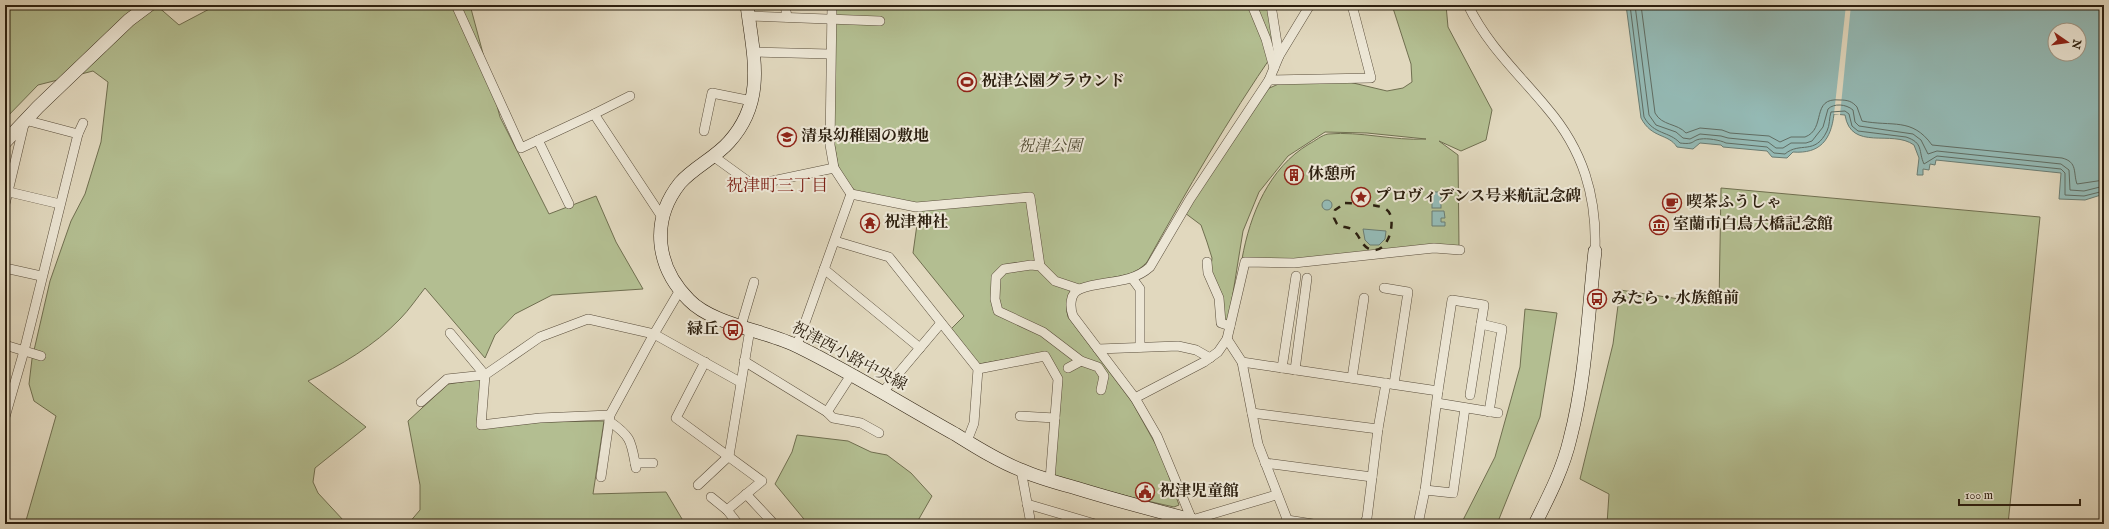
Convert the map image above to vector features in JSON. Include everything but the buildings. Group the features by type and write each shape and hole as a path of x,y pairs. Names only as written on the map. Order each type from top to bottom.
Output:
{"main road":[{"path":"5,142 25,120 129,20 149,5"},
{"name":"祝津西小路中央線","path":"748,10 755,71 752,101 748,114 743,124 729,142 680,183 674,190 662,217 660,241 663,256 671,279 680,290 698,308 710,314 797,345 1020,470 1121,502 1193,522"},
{"path":"1535,524 1559,474 1570,441 1578,406 1595,251"}],"street":[{"path":"456,5 521,148 630,96"},
{"path":"785,5 787,17"},
{"path":"832,5 830,54 830,145 834,168 851,194 916,207 1030,197 1040,266 1055,281 1079,289 1132,278 1141,275 1150,267 1190,199 1269,80 1278,56 1310,5"},
{"path":"1252,5 1266,39 1274,68"},
{"path":"1271,5 1278,56"},
{"path":"1269,80 1371,78 1352,5"},
{"path":"1468,5 1500,56 1562,127 1581,161 1592,200 1596,233 1595,251"},
{"path":"748,10 787,17 880,21"},
{"path":"753,52 830,54"},
{"path":"704,131 712,93 752,101"},
{"path":"594,114 662,217"},
{"path":"5,204 25,120 78,134"},
{"path":"5,417 24,351 41,276 78,134 83,123"},
{"path":"538,140 569,204"},
{"path":"713,156 753,185 834,168"},
{"path":"7,192 60,204"},
{"path":"797,345 851,194"},
{"path":"835,241 889,257 978,369 974,423 967,441"},
{"path":"1135,398 1210,358 1218,352 1227,339 1245,262 1294,263 1434,248 1460,250"},
{"path":"1207,262 1208,273 1219,298 1221,323 1230,326"},
{"path":"1040,266 1030,265 1004,269 996,277 995,299 998,311 1043,332 1081,362 1098,367 1104,376 1101,390"},
{"path":"5,268 41,276"},
{"path":"824,269 920,348"},
{"path":"1282,368 1296,276"},
{"path":"1132,278 1140,289 1140,347"},
{"path":"1295,370 1307,278"},
{"path":"698,485 729,456 744,361 746,327 754,282"},
{"path":"1364,524 1367,518 1378,428 1390,384 1408,292 1384,288"},
{"path":"1079,289 1074,294 1071,310 1073,316 1135,398 1157,436 1193,522 1276,495"},
{"path":"601,477 610,418 654,334 680,290"},
{"path":"1352,378 1364,298"},
{"path":"1418,524 1425,490 1452,300 1484,304 1470,395"},
{"path":"421,402 448,379 485,375 540,337 588,319 654,334 740,382"},
{"path":"882,393 941,323"},
{"path":"1437,403 1493,412 1502,329 1481,324"},
{"path":"450,333 485,375 481,425 540,418 610,418 630,439 636,465 653,463"},
{"path":"1227,339 1242,362 1258,444 1276,495 1288,522 1313,524"},
{"path":"5,345 41,356"},
{"path":"1098,349 1178,346 1196,350 1210,358"},
{"path":"978,369 1045,356 1058,379 1050,480"},
{"path":"744,361 827,412 832,418 861,423 879,433"},
{"path":"705,362 676,418 762,480 728,510"},
{"path":"1068,368 1081,362"},
{"path":"1242,362 1438,391"},
{"path":"827,412 851,375"},
{"path":"1425,490 1453,493 1465,408"},
{"path":"1252,412 1378,428"},
{"path":"1020,416 1056,418"},
{"path":"1265,463 1372,477"},
{"path":"1020,470 1031,524"},
{"path":"746,494 774,524"},
{"path":"711,497 728,510 738,524"},
{"path":"1027,504 1095,524"}],"green space":[{"path":"5,5 156,5 179,25 217,5 470,5 500,117 549,214 596,196 616,242 643,289 552,295 515,314 495,335 485,358 425,288 410,308 380,338 345,362 308,381 366,427 315,468 313,482 318,493 344,521 322,524 25,524 56,416 34,401 29,384 32,359 50,281 71,221 85,194 101,142 108,82 93,71 38,85 5,119"},
{"name":"祝津公園","path":"835,5 1267,5 1275,51 1208,155 1147,262 1132,273 1086,284 1077,289 1070,296 1067,305 1068,317 1132,402 1161,454 1179,505 1174,507 1134,498 1052,476 1060,381 1047,352 979,364 951,329 964,316 913,253 920,203 900,201 855,191 845,179 838,166 834,142"},
{"path":"1392,5 1446,5 1448,27 1492,110 1486,140 1461,151 1439,141 1458,155 1459,247 1293,260 1242,259 1250,225 1256,209 1272,179 1295,154 1309,144 1328,134 1340,133 1401,139 1426,139 1367,133 1325,132 1288,156 1259,192 1243,231 1228,324 1222,323 1210,277 1212,258 1207,242 1201,225 1185,213 1265,90 1283,82 1349,82 1387,91 1403,88 1412,82 1411,64"},
{"path":"1721,188 2040,217 2008,524 1607,524 1609,494 1580,479 1613,344 1620,290 1719,305"},
{"path":"1525,309 1557,313 1540,417 1497,524 1461,524 1495,457 1520,367"},
{"path":"482,379 479,429 541,422 604,421 593,494 666,492 685,524 408,524 420,510 420,485 408,421 448,384"},
{"path":"797,435 848,441 871,452 887,455 911,473 932,496 916,524 808,524 775,484 792,452"}],"water":[{"path":"1626,5 2104,5 2104,194 2085,200 2059,199 2061,173 1936,160 1935,165 1930,164 1929,170 1923,169 1923,175 1917,175 1919,158 1914,145 1895,139 1864,137 1855,133 1849,126 1845,115 1834,114 1827,138 1817,148 1810,151 1793,152 1787,158 1772,157 1767,151 1723,147 1721,145 1700,143 1693,149 1677,147 1669,140 1655,133 1645,125 1641,118"},
{"path":"1432,192 1441,192 1441,208 1432,208"},
{"path":"1325,200 1329,200 1331,201 1331,209 1325,210 1322,207 1322,203"},
{"path":"1432,211 1444,211 1445,218 1441,218 1441,222 1445,222 1445,226 1432,226"},
{"path":"1363,229 1386,231 1385,239 1379,245 1370,245 1365,240"}],"pier":[{"path":"1846,5 1851,5 1840,115 1834,114"}],"railway":[{"path":"1345,203 1373,205 1387,210 1390,214 1391,227 1390,234 1383,246 1378,249 1368,249 1352,229 1337,224 1334,218 1335,210 1345,203"}],"place":[{"name":"祝津公園グラウンド","path":"967,82"},
{"name":"清泉幼稚園の敷地","path":"787,137"},
{"name":"休憩所","path":"1294,175"},
{"name":"プロヴィデンス号来航記念碑","path":"1361,197"},
{"name":"喫茶ふうしゃ","path":"1672,203"},
{"name":"祝津神社","path":"870,223"},
{"name":"室蘭市白鳥大橋記念館","path":"1659,225"},
{"name":"みたら・水族館前","path":"1597,299"},
{"name":"緑丘","path":"733,330"},
{"name":"祝津児童館","path":"1145,492"}],"district":[{"name":"祝津町三丁目","path":"777,186"}]}
